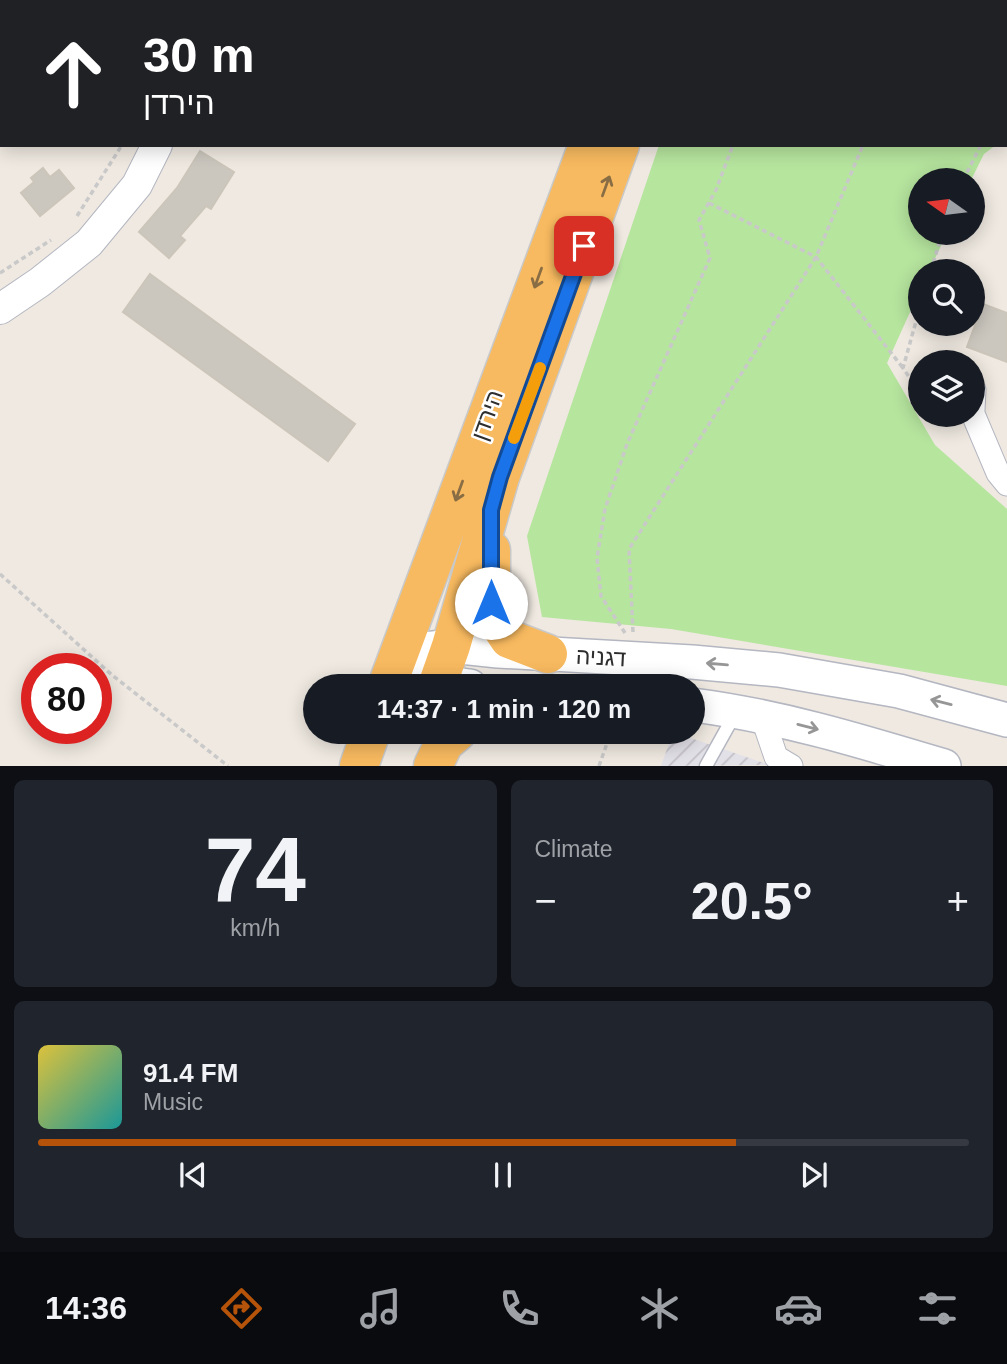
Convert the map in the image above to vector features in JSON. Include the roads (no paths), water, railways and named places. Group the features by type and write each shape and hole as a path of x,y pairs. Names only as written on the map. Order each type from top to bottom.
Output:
{"highway":[{"name":"הירדן","path":"393,669 587,147"},
{"name":"הירדן","path":"449,674 451,646 500,477 619,147"},
{"path":"491,510 491,603 497,621 509,639 548,654"},
{"path":"359,765 367,744"},
{"path":"410,765 418,744"},
{"path":"433,765 444,744"}],"main road":[{"name":"דגניה","path":"393,669 451,646 692,662 779,670 899,691 1007,720"},
{"path":"393,669 410,674"},
{"path":"705,707 750,713 835,733 944,765"}],"street":[{"path":"0,309 40,282 89,243 137,185 156,147"},
{"path":"981,427 998,473 1007,484"},
{"path":"750,713 776,757 791,765"}],"lane":[{"path":"706,765 750,713"}]}
